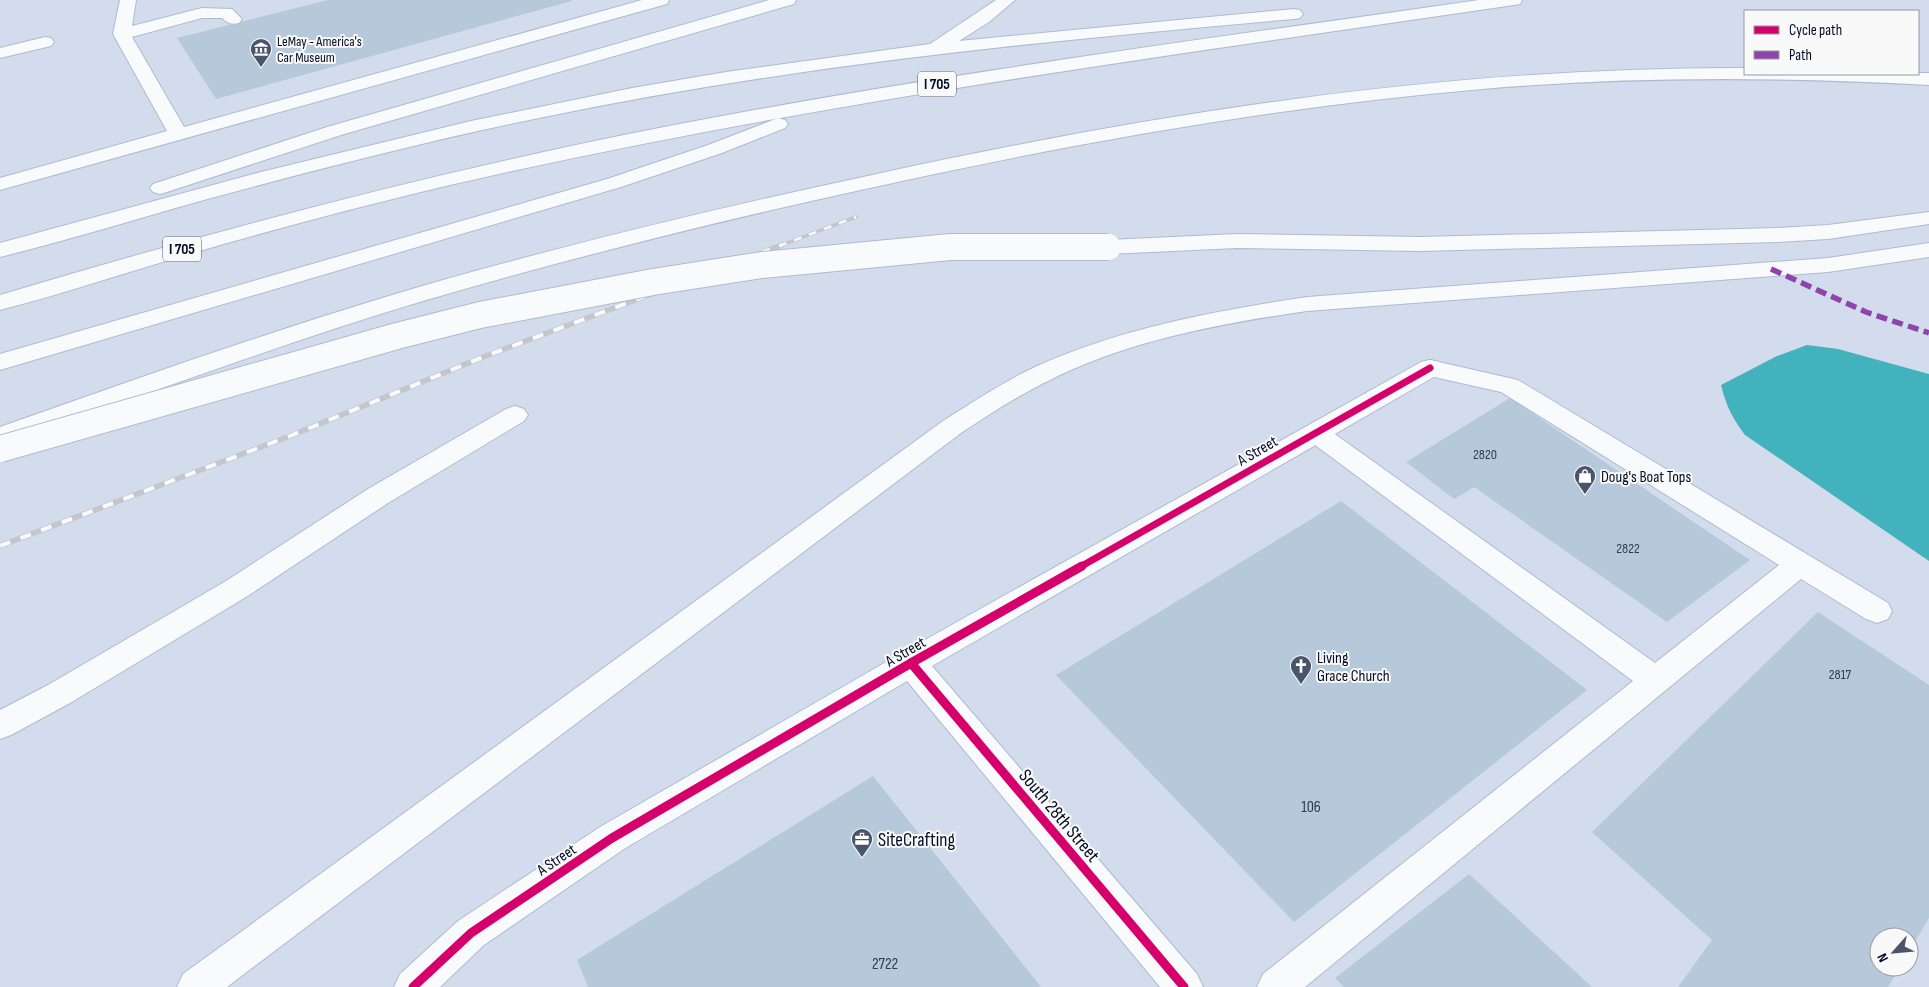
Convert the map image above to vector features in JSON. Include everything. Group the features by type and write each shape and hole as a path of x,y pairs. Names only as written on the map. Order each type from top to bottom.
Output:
{"main road":[{"path":"128,0 122,34 178,134"},
{"path":"0,184 661,0"},
{"path":"0,239 334,131 788,0"},
{"path":"0,362 496,218 614,183 715,150 795,118 901,68 983,18 1006,0"},
{"path":"0,250 231,186 420,139 539,112 719,80 870,58 1013,41 1242,19 1472,0"},
{"name":"I 705","path":"0,303 223,236 356,202 645,138 881,93 974,78 1514,0"},
{"path":"122,34 202,13 226,12 233,18"},
{"path":"0,53 45,42"},
{"path":"0,436 388,304 466,281 714,217 881,179 1129,130 1323,100 1493,82 1744,74"},
{"path":"1814,75 1929,79"},
{"path":"0,449 462,320 653,282 762,265 950,247 1108,247 1237,241 1420,244 1778,236 1828,232 1929,218"},
{"path":"196,987 952,427 1008,391 1079,357 1180,326 1238,314 1307,304 1828,265 1929,250"},
{"name":"A Street","path":"413,987 471,933 612,838 911,664 1430,368 1509,386 1800,564"},
{"path":"0,725 59,694 236,589 378,496 515,415"},
{"path":"1316,433 1655,680"},
{"path":"1276,987 1800,564 1877,611"},
{"name":"South 28th Street","path":"911,664 1184,987"}],"water":[{"path":"1807,345 1838,349 1929,374 1929,561 1745,435 1733,417 1721,385 1777,356"}],"building":[{"name":"LeMay - America's Car Museum","path":"328,0 572,1 216,99 177,38"},
{"path":"1510,398 1750,560 1667,622 1474,487 1454,499 1406,462"},
{"path":"1341,501 1587,690 1294,922 1056,675"},
{"path":"1818,612 1929,685 1929,918 1919,935 1919,927 1869,927 1869,977 1894,977 1888,987 1678,987 1712,940 1592,832"},
{"path":"873,776 1041,987 588,987 577,960"},
{"path":"1469,874 1592,987 1344,987 1335,978"}],"railway":[{"path":"779,246 856,217"},
{"path":"0,546 290,436 483,357 782,245"}],"marked path":[{"path":"1771,269 1866,312 1929,333"}],"cycle path":[{"path":"413,987 471,933 612,838 911,663 1430,368"},
{"path":"911,663 1184,987"}],"place":[{"name":"LeMay - America's Car Museum","path":"261,68"},
{"name":"Doug's Boat Tops","path":"1585,495"},
{"name":"Living Grace Church","path":"1301,685"},
{"name":"SiteCrafting","path":"862,858"}]}
